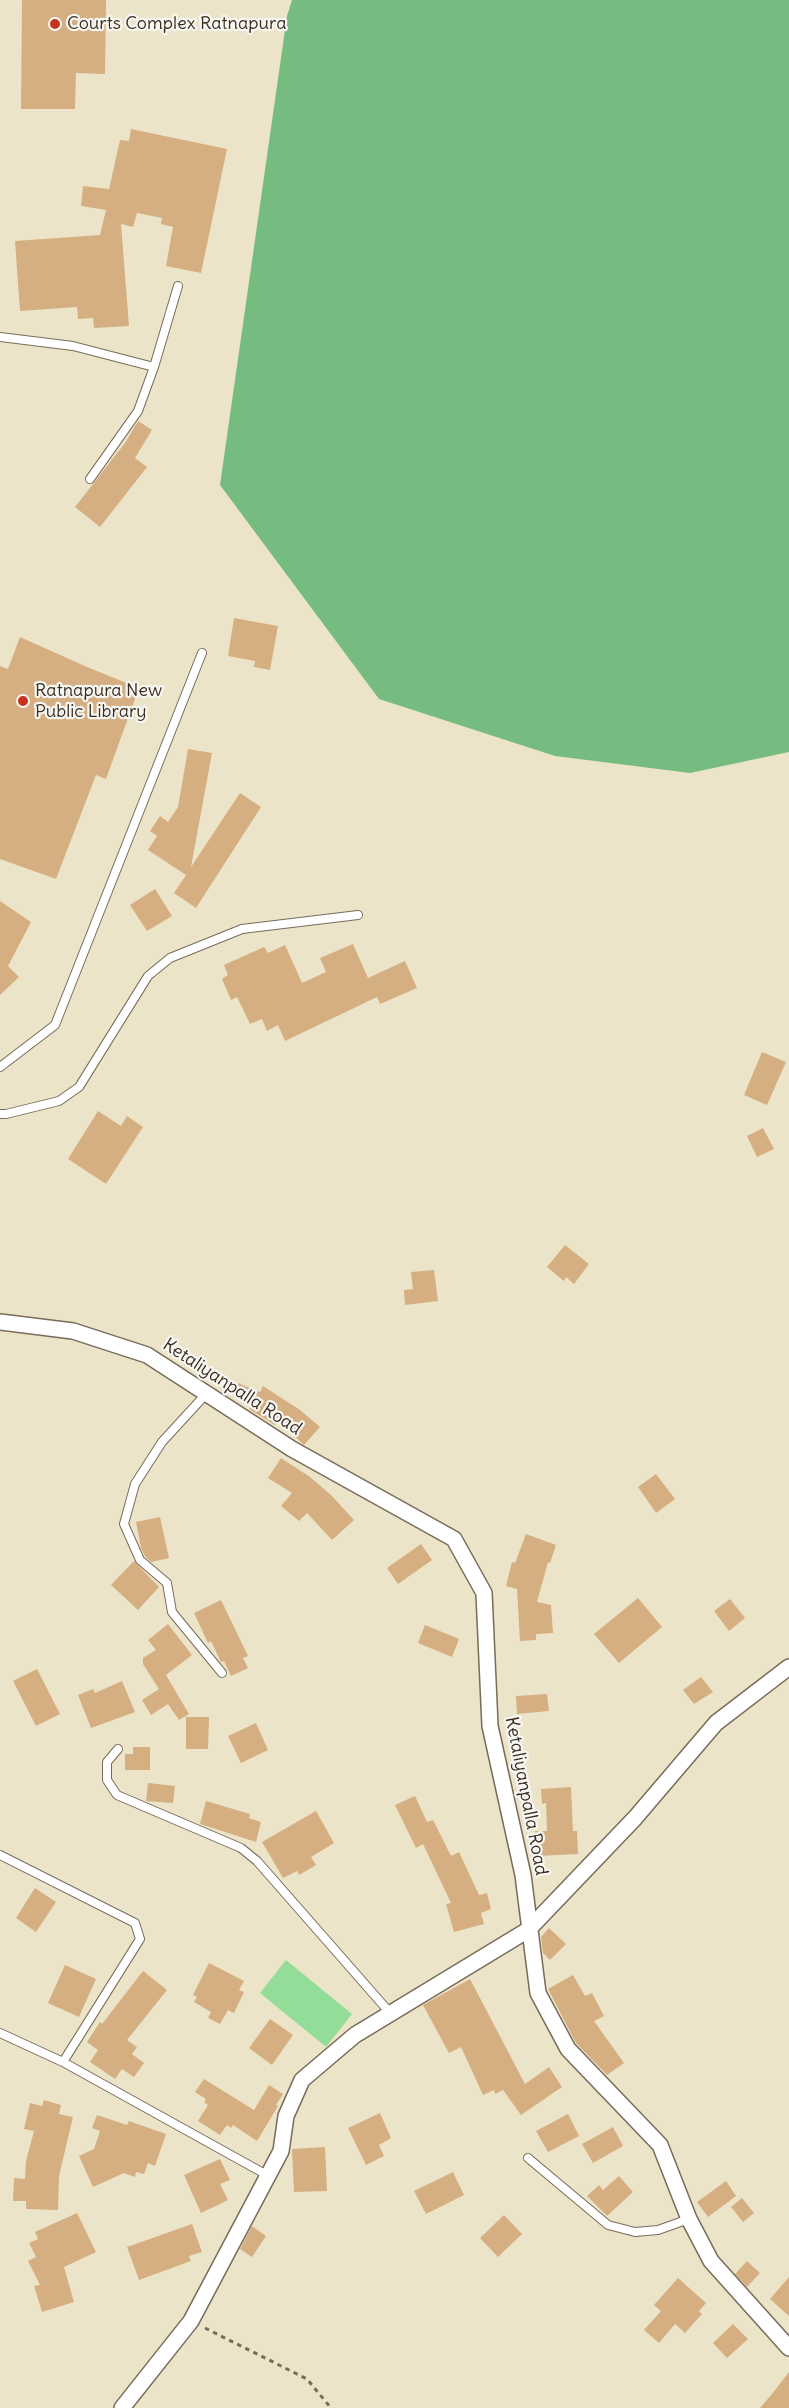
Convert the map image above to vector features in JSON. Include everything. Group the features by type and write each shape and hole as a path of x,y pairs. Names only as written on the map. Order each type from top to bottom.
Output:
{"street":[{"name":"Ketaliyanpalla Road","path":"0,1322 73,1331 147,1355 292,1449 454,1539 484,1593 490,1726 523,1875 528,1930 538,1993 568,2049 660,2145 689,2219 711,2261 789,2348"},
{"path":"122,2408 191,2321 281,2151 286,2115 302,2080 355,2035 528,1930 635,1818 716,1723 789,1667"}],"lane":[{"path":"90,479 138,411 154,367 178,286"},
{"path":"0,337 73,346 154,367"},
{"path":"0,1067 55,1025 202,653"},
{"path":"0,1114 59,1101 79,1087 148,976 170,958 242,929 358,915"},
{"path":"206,1394 162,1442 135,1484 124,1524 140,1560 167,1583 172,1612 222,1673"},
{"path":"118,1749 107,1762 107,1780 117,1795 241,1848 257,1861 391,2014"},
{"path":"0,1855 135,1923 140,1939 63,2062"},
{"path":"0,2033 63,2062 267,2175"},
{"path":"528,2158 608,2225 635,2232 658,2230 689,2219"}],"path":[{"path":"191,2321 307,2379 331,2408"}],"green space":[{"path":"292,0 789,0 789,752 690,773 555,756 379,699 220,485 287,16"},
{"path":"286,1960 352,2014 326,2047 260,1993"}],"building":[{"path":"22,0 106,0 105,74 76,73 75,109 21,109"},
{"path":"131,129 227,149 201,273 166,266 173,227 161,224 162,218 137,213 133,227 121,224 129,326 94,328 93,318 78,319 77,307 20,311 15,241 100,235 106,210 81,206 83,186 109,189 120,140 129,141"},
{"path":"138,421 152,430 135,458 147,467 100,527 75,507 125,443"},
{"path":"234,618 278,626 270,670 254,667 255,661 228,656"},
{"path":"20,637 139,688 106,779 96,775 56,879 0,859 0,666 8,669"},
{"path":"188,749 212,753 191,867 240,793 261,807 196,908 174,893 186,875 148,850 157,836 150,831 160,816 168,822 178,807"},
{"path":"155,889 172,916 147,931 130,905"},
{"path":"0,901 31,922 8,966 19,977 0,995"},
{"path":"353,944 368,978 405,961 417,988 380,1004 377,997 285,1041 278,1025 267,1031 262,1019 250,1024 237,997 231,1000 222,979 228,975 224,965 264,947 268,953 285,945 302,983 326,972 320,958"},
{"path":"762,1052 786,1062 767,1105 744,1095"},
{"path":"98,1111 121,1126 127,1116 143,1127 106,1184 68,1159"},
{"path":"763,1128 774,1149 757,1157 747,1136"},
{"path":"565,1245 589,1264 574,1284 566,1277 564,1281 547,1267"},
{"path":"434,1270 438,1301 405,1305 404,1290 413,1289 411,1272"},
{"path":"233,1381 260,1392 263,1386 300,1410 320,1427 304,1445 278,1421 275,1425 249,1409 253,1403 228,1392"},
{"path":"281,1458 310,1477 331,1495 354,1520 332,1540 307,1513 299,1521 281,1506 292,1493 268,1478"},
{"path":"656,1474 675,1499 656,1513 638,1487"},
{"path":"160,1517 169,1558 151,1562 141,1548 136,1522"},
{"path":"526,1534 556,1545 550,1563 548,1562 537,1602 551,1605 553,1633 536,1634 536,1640 520,1641 517,1589 506,1586 512,1562 515,1563"},
{"path":"421,1544 432,1560 398,1584 387,1568"},
{"path":"134,1561 159,1587 138,1610 111,1585"},
{"path":"638,1598 662,1627 619,1663 594,1634"},
{"path":"730,1599 745,1618 729,1631 714,1611"},
{"path":"221,1600 248,1656 243,1658 248,1668 231,1676 211,1641 208,1643 194,1613"},
{"path":"168,1624 192,1655 166,1675 189,1714 179,1720 168,1704 151,1715 142,1700 159,1689 143,1664 143,1658 156,1650 148,1640"},
{"path":"425,1625 459,1639 452,1657 418,1643"},
{"path":"37,1669 60,1714 36,1726 13,1681"},
{"path":"701,1677 713,1692 694,1704 683,1690"},
{"path":"122,1681 135,1712 91,1728 78,1695 93,1689 95,1693"},
{"path":"547,1694 549,1711 517,1714 516,1696"},
{"path":"186,1717 209,1717 208,1749 186,1749"},
{"path":"256,1723 268,1750 241,1763 228,1736"},
{"path":"133,1747 150,1747 150,1770 125,1770 125,1754 133,1754"},
{"path":"148,1783 175,1786 173,1803 146,1801"},
{"path":"571,1787 573,1831 577,1831 578,1854 537,1856 535,1831 547,1831 546,1803 542,1804 541,1789"},
{"path":"415,1796 427,1822 433,1820 451,1856 459,1852 479,1895 487,1893 491,1909 481,1913 484,1924 454,1932 446,1904 451,1903 423,1844 416,1848 395,1805"},
{"path":"206,1801 250,1814 249,1818 261,1822 256,1842 200,1824"},
{"path":"316,1811 334,1843 311,1857 316,1865 299,1875 297,1871 283,1878 262,1842"},
{"path":"35,1888 56,1902 36,1932 16,1918"},
{"path":"549,1928 566,1944 550,1960 543,1953 541,1937"},
{"path":"209,1963 244,1981 239,1990 244,1992 234,2013 228,2010 220,2024 208,2018 211,2012 194,2002 197,1997 193,1995"},
{"path":"65,1965 96,1979 79,2017 48,2003"},
{"path":"143,1971 167,1990 127,2040 137,2047 132,2054 144,2063 134,2077 122,2069 115,2079 90,2062 98,2050 87,2042 100,2022 102,2024"},
{"path":"573,1975 585,1996 592,1993 604,2016 594,2021 624,2063 607,2075 576,2043 548,1989"},
{"path":"470,1979 525,2084 549,2067 562,2087 521,2115 503,2090 495,2094 494,2090 483,2095 461,2047 449,2053 423,2005"},
{"path":"270,2019 293,2035 272,2065 249,2048"},
{"path":"204,2079 254,2110 269,2085 283,2094 257,2141 233,2125 231,2128 227,2125 220,2135 198,2121 208,2105 204,2102 206,2099 195,2092"},
{"path":"44,2100 61,2105 59,2114 73,2117 59,2176 58,2210 26,2209 26,2201 13,2201 14,2178 25,2179 26,2161 34,2131 24,2129 30,2103 42,2106"},
{"path":"380,2113 391,2138 379,2145 384,2156 366,2165 348,2128"},
{"path":"568,2114 579,2136 548,2152 536,2131"},
{"path":"97,2115 127,2125 129,2121 166,2134 155,2166 148,2163 144,2174 136,2172 135,2177 124,2173 93,2187 79,2156 94,2149 100,2131 92,2128"},
{"path":"613,2127 623,2146 593,2163 582,2144"},
{"path":"325,2147 327,2191 294,2192 292,2149"},
{"path":"220,2159 230,2180 220,2184 228,2200 201,2213 184,2175"},
{"path":"453,2172 464,2195 426,2214 414,2191"},
{"path":"619,2176 633,2192 607,2216 587,2196 599,2185 603,2190"},
{"path":"726,2181 736,2196 708,2217 697,2202"},
{"path":"742,2198 754,2213 743,2222 731,2207"},
{"path":"77,2213 96,2252 64,2267 74,2302 42,2312 34,2286 40,2285 28,2261 36,2257 29,2243 38,2239 35,2232"},
{"path":"504,2215 522,2234 498,2257 480,2238"},
{"path":"192,2224 202,2252 189,2256 191,2261 139,2280 127,2247"},
{"path":"252,2226 266,2236 252,2257 240,2249"},
{"path":"747,2261 760,2273 747,2287 735,2274"},
{"path":"789,2277 789,2316 770,2299"},
{"path":"678,2278 706,2303 699,2311 702,2314 685,2333 675,2324 659,2343 644,2330 661,2311 654,2305"},
{"path":"733,2324 748,2339 727,2358 713,2343"},
{"path":"789,2372 789,2408 760,2408 772,2394"}],"place":[{"name":"Courts Complex Ratnapura","path":"55,24"},
{"name":"Ratnapura New Public Library","path":"23,701"}]}
